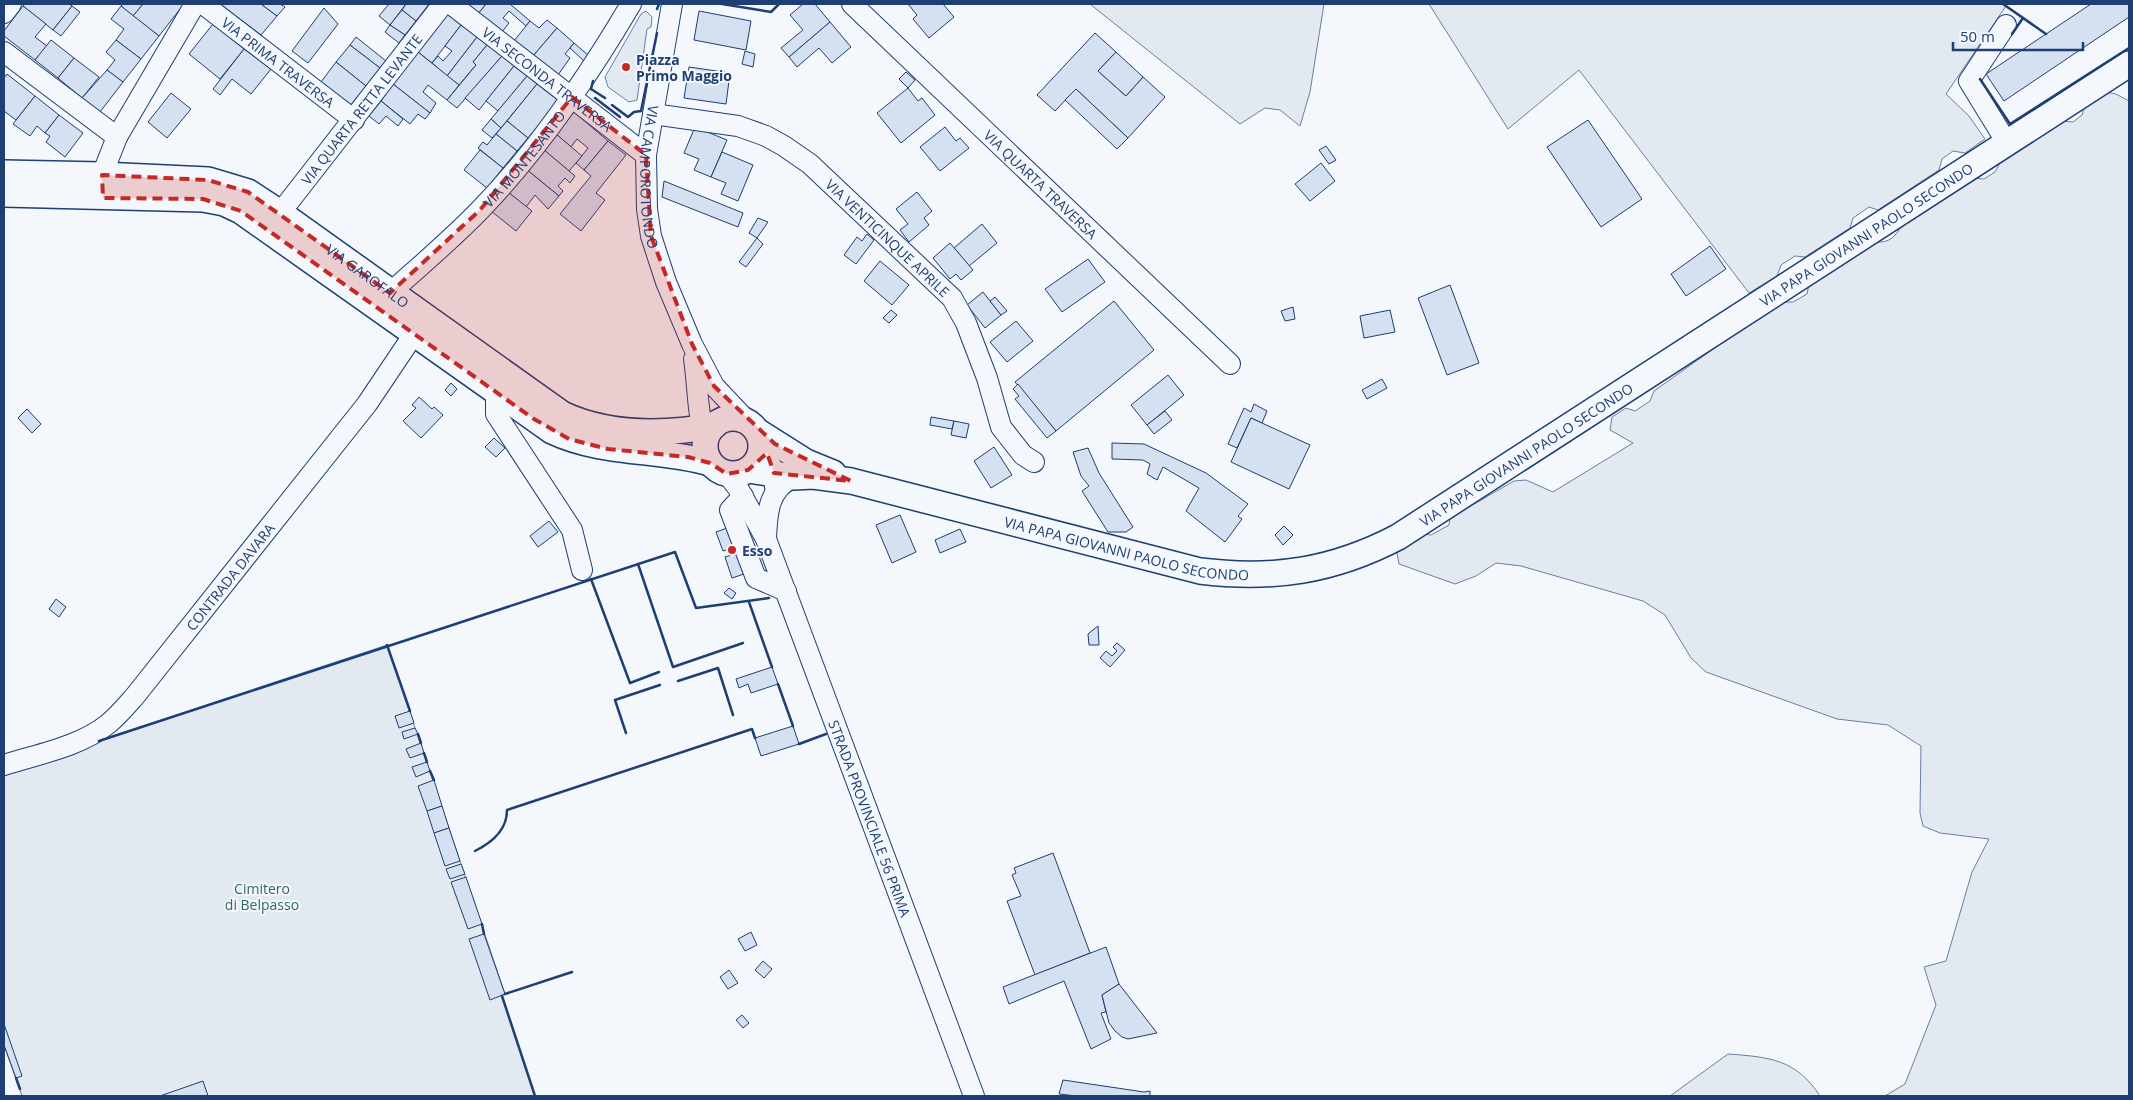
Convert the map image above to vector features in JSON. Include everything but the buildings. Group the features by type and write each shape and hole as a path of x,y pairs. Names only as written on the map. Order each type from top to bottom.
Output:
{"main road":[{"name":"VIA PAPA GIOVANNI PAOLO SECONDO","path":"851,481 1200,571 1238,575 1276,574 1308,570 1370,552 1398,537 2129,64"},
{"name":"VIA GAROFALO","path":"4,173 224,203 247,216 552,431 569,439 608,449 673,454 718,450"},
{"name":"VIA GAROFALO","path":"4,194 208,180 248,192 562,414 576,421 607,429 668,433 718,450"},
{"path":"718,450 731,418 806,462 851,481"},
{"path":"718,450 759,458 756,432"},
{"path":"718,450 781,480 812,476 851,481"}],"street":[{"path":"4,12 10,4"},
{"path":"102,186 117,137 195,4"},
{"name":"VIA PRIMA TRAVERSA","path":"203,4 354,120"},
{"name":"VIA QUARTA RETTA LEVANTE","path":"280,213 443,4"},
{"name":"VIA SECONDA TRAVERSA","path":"451,4 646,155"},
{"name":"VIA MONTESANTO","path":"390,293 480,210 525,158 572,97 631,4"},
{"name":"VIA CAMPOROTONDO","path":"672,4 646,155 647,209 651,236 666,282 692,344"},
{"name":"VIA QUARTA TRAVERSA","path":"852,4 1230,364"},
{"path":"2006,25 1969,81 2007,143"},
{"path":"4,52 117,137"},
{"name":"VIA VENTICINQUE APRILE","path":"653,114 738,126 766,136 817,170 952,298 966,323 987,378 1001,427 1022,455 1034,462"},
{"name":"CONTRADA DAVARA","path":"4,765 64,747 89,736 109,724 129,703 367,404 414,334"},
{"path":"692,344 700,394 718,450"},
{"path":"692,344 714,386 756,432 781,480 767,518 766,539"},
{"path":"496,393 496,414 572,530 582,570"},
{"path":"668,433 684,421 694,410 700,394"},
{"name":"STRADA PROVINCIALE 56 PRIMA","path":"718,450 766,539 974,1096"},
{"path":"743,496 730,510 756,578 786,591"}],"highlighted area":[{"path":"572,97 646,155 651,236 692,344 714,386 775,444 851,481 774,473 767,453 748,470 727,474 710,463 688,457 608,449 569,439 534,419 241,211 203,199 103,198 102,175 208,180 248,192 390,293 480,210"}],"green space":[{"path":"1090,4 1324,4 1310,92 1300,126 1280,110 1265,108 1240,124"},
{"path":"1429,4 2003,4 2006,6 1946,94 1969,116 1985,139 1965,153 1953,151 1942,159 1939,170 1878,210 1869,207 1853,218 1850,228 1805,257 1795,256 1781,265 1777,276 1749,293 1579,70 1508,129"},
{"path":"646,11 652,17 651,27 647,29 637,100 629,102 608,87 605,77 641,14"},
{"path":"2106,92 2116,94 2129,101 2129,1096 1885,1096 1905,1084 1936,1005 1924,967 1946,961 1972,872 1989,839 1940,833 1923,826 1920,813 1921,746 1888,725 1837,719 1706,672 1691,658 1665,615 1643,601 1521,566 1496,563 1476,576 1455,584 1399,564 1397,553 1402,546 1424,534 1431,535 1449,525 1450,518 1514,481 1526,480 1553,492 1633,443 1610,430 1612,417 1626,408 1635,411 1650,401 1654,391 1764,313 1781,302 1793,302 1807,294 1809,284 1875,242 1892,238 1902,225 1973,178 1984,179 1995,172 2002,159 2060,121 2073,122 2082,115 2085,105"},
{"name":"Cimitero di Belpasso","path":"387,645 505,994 502,996 535,1096 22,1096 4,1045 4,772"},
{"path":"1728,1054 1769,1059 1791,1067 1811,1084 1820,1096 1670,1096"}],"wall":[{"path":"657,9 659,4"},
{"path":"722,4 771,12 779,4"},
{"path":"2003,4 2046,34"},
{"path":"2012,34 2023,18"},
{"path":"612,105 628,117 634,112 641,111 657,33"},
{"path":"1980,79 2010,124 2129,48"},
{"path":"593,81 591,89 605,98"},
{"path":"595,98 620,117"},
{"path":"99,741 675,552 696,608 769,598"},
{"path":"638,564 673,667 743,643"},
{"path":"591,579 630,683 659,672"},
{"path":"749,602 772,667"},
{"path":"387,645 410,711"},
{"path":"678,681 718,668 733,715"},
{"path":"778,684 793,726"},
{"path":"626,733 615,700 660,685"},
{"path":"475,851 488,844 498,835 505,824 507,810 752,729 755,738"},
{"path":"418,734 421,743"},
{"path":"799,744 826,734"},
{"path":"424,753 427,762"},
{"path":"430,771 434,780"},
{"path":"482,924 484,934"},
{"path":"505,994 572,972"},
{"path":"502,996 535,1096"},
{"path":"16,1078 20,1089"}],"place":[{"name":"Piazza Primo Maggio","path":"626,67"},
{"name":"Esso","path":"732,550"}]}
